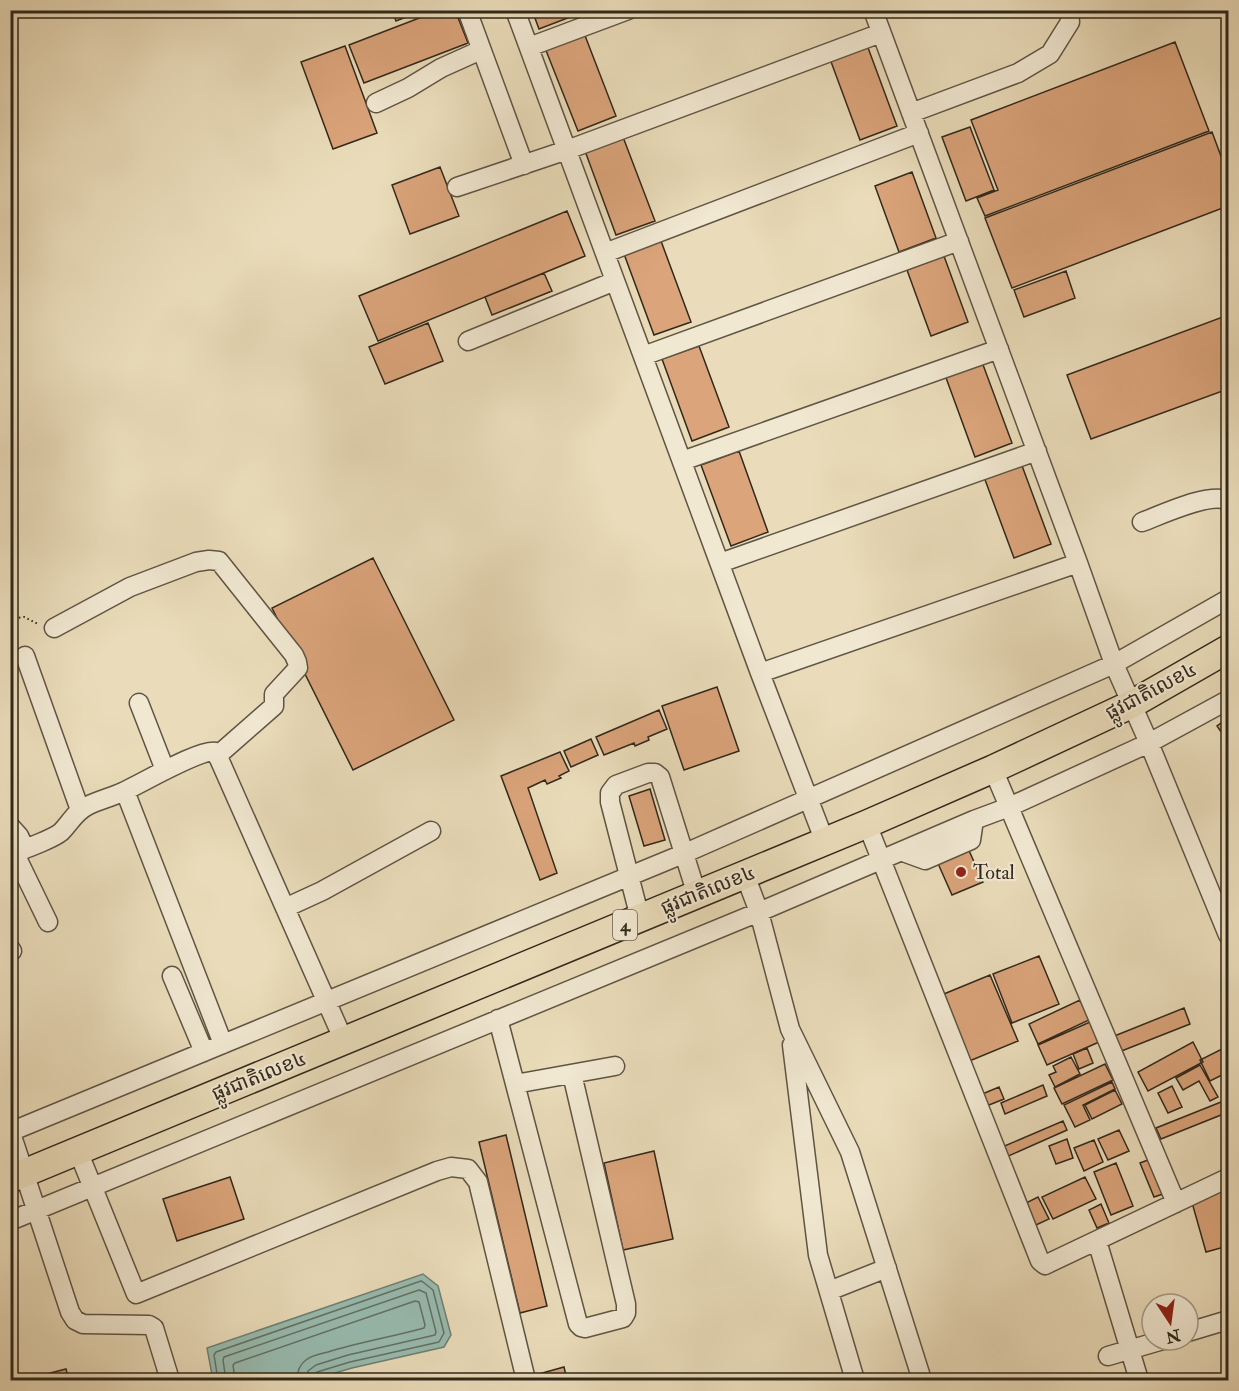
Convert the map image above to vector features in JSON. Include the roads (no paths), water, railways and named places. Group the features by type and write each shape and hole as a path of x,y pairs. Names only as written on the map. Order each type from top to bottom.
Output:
{"highway":[{"name":"ផ្លូវជាតិលេខ៤","path":"18,1176 867,824 993,769 1132,704 1228,649"}],"street":[{"path":"467,10 524,165"},
{"path":"515,10 760,673 825,842"},
{"path":"529,47 628,10"},
{"path":"873,10 1114,664 1228,935"},
{"path":"911,113 1018,73 1050,54 1070,22 1069,10"},
{"path":"457,187 567,150 881,33"},
{"path":"376,103 408,88 441,68 481,50"},
{"path":"605,253 919,134"},
{"path":"643,356 959,241"},
{"path":"468,341 615,281"},
{"path":"682,461 999,349"},
{"path":"720,563 1036,451"},
{"path":"1142,522 1201,500 1222,498 1228,501"},
{"path":"54,628 130,587 196,562 219,561 294,655 298,668 274,694 274,706 217,756"},
{"path":"760,673 1078,563"},
{"path":"170,1380 154,1328 149,1324 83,1324 75,1320 70,1312 36,1210 18,1176 11,1131 683,854 1114,664 1228,599"},
{"path":"26,656 80,810"},
{"path":"10,1221 880,861 903,852 925,860 971,840 974,820 1010,807 1149,743 1228,700"},
{"path":"139,703 165,770"},
{"path":"48,922 17,854 59,834 76,813 87,806 125,791 165,770 211,751 216,752 344,1041"},
{"path":"993,769 1176,1203"},
{"path":"640,918 610,802 610,793 616,785 648,773 655,773 660,777 697,895"},
{"path":"125,791 223,1044"},
{"path":"867,824 1040,1261 1045,1265 1049,1264 1228,1178"},
{"path":"10,826 26,849"},
{"path":"285,908 322,891 431,831"},
{"path":"745,875 759,912 790,1029 818,1255 855,1380"},
{"path":"172,976 204,1052"},
{"path":"498,1019 578,1324 581,1328 585,1328 623,1318 626,1313 626,1304 572,1074"},
{"path":"790,1029 850,1152 922,1380"},
{"path":"515,1084 615,1066"},
{"path":"78,1150 136,1294 437,1171 451,1167 468,1169 478,1182 526,1380"},
{"path":"1097,1241 1139,1380"},
{"path":"829,1291 886,1268"},
{"path":"1200,1328 1228,1320"},
{"path":"1108,1356 1140,1347"}],"water":[{"path":"423,1274 438,1286 451,1335 444,1347 311,1380 213,1380 207,1348"}],"place":[{"name":"Total","path":"961,872"}]}
